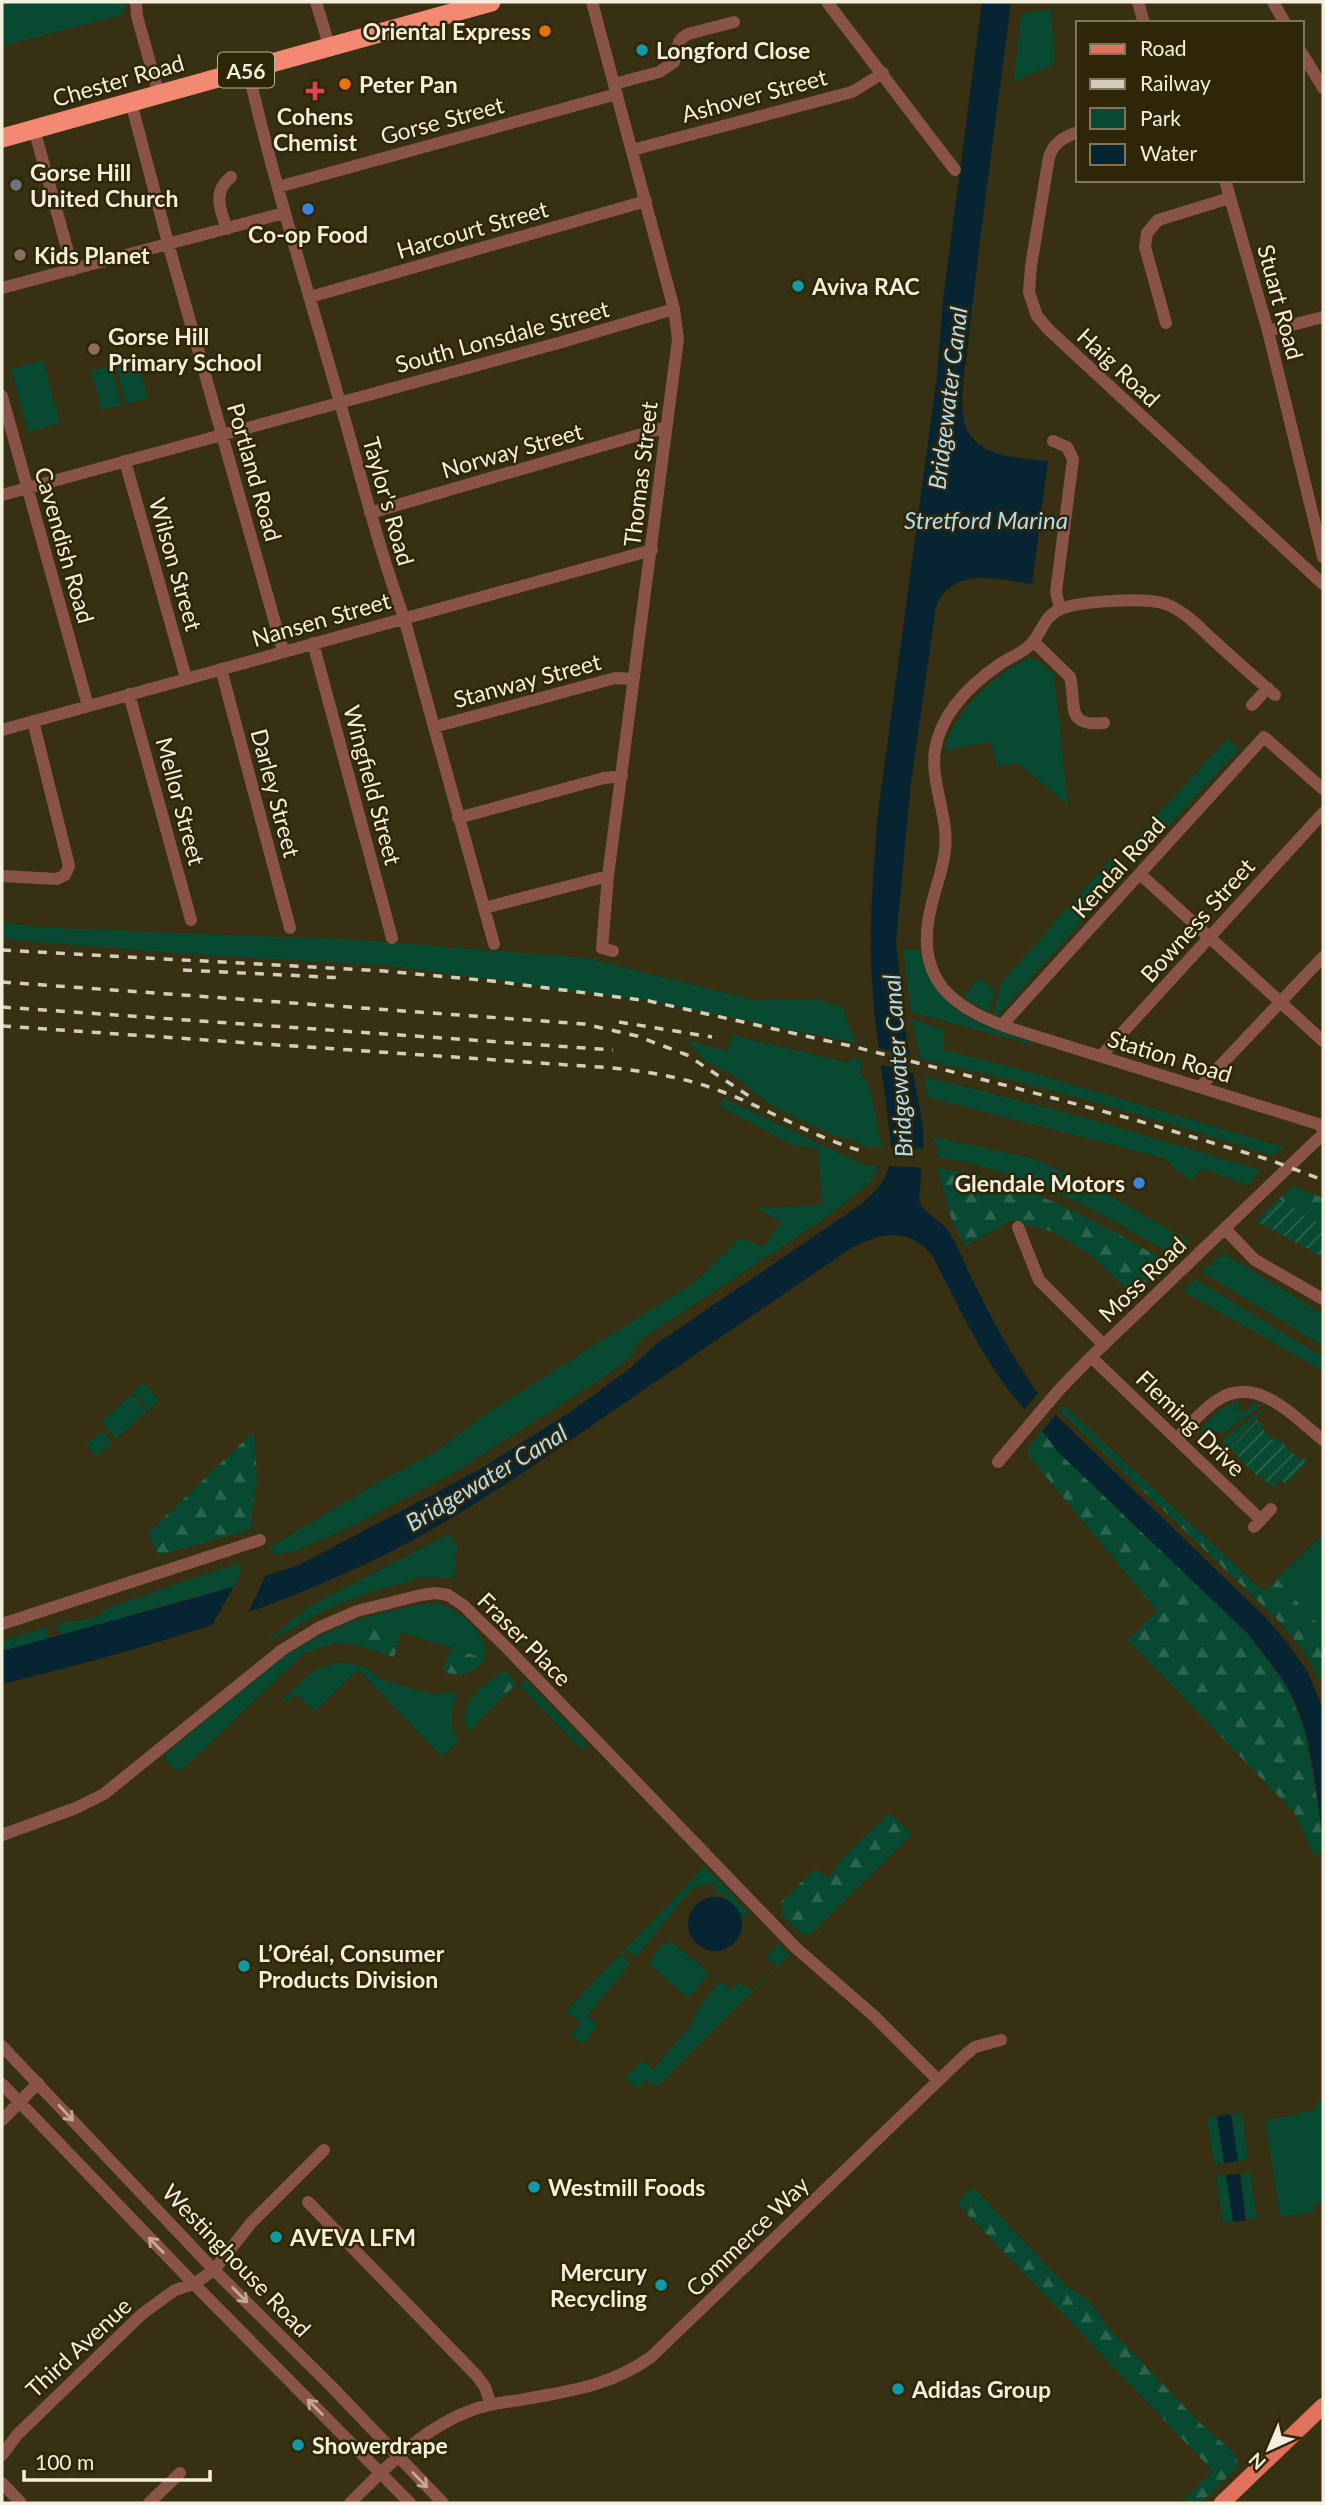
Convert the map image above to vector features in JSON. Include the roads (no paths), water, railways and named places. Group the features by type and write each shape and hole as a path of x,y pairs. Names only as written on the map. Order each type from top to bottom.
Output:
{"highway":[{"name":"Chester Road","path":"2,138 491,2"}],"main road":[{"path":"1222,2503 1323,2406"}],"street":[{"path":"136,2 136,16 159,94"},
{"path":"316,2 329,46"},
{"name":"Thomas Street","path":"592,2 674,309 678,339 608,876 602,948 613,951"},
{"path":"827,2 955,170"},
{"path":"1138,2 1143,21"},
{"path":"1273,2 1284,21"},
{"path":"615,89 659,72 674,62 678,42 688,34 734,22"},
{"name":"Taylor's Road","path":"248,69 262,135 385,568 404,618 494,944"},
{"path":"1307,71 1323,88"},
{"name":"Ashover Street","path":"632,150 852,92 883,73"},
{"name":"Gorse Street","path":"278,187 615,89"},
{"name":"Portland Road","path":"131,102 283,651"},
{"path":"34,129 73,270"},
{"name":"Haig Road","path":"1076,133 1060,140 1052,148 1049,157 1029,292 1037,316 1322,581"},
{"path":"227,229 218,193 224,182 231,177"},
{"name":"Stuart Road","path":"1226,182 1268,331 1323,557"},
{"path":"1166,323 1145,247 1147,233 1158,220 1230,198"},
{"name":"Harcourt Street","path":"310,297 646,201"},
{"path":"2,288 285,213"},
{"name":"South Lonsdale Street","path":"2,495 674,309"},
{"path":"1268,331 1323,317"},
{"name":"Cavendish Road","path":"2,396 88,706"},
{"name":"Norway Street","path":"370,513 667,427"},
{"path":"1054,441 1067,447 1073,459 1056,592 1060,609"},
{"name":"Wilson Street","path":"125,461 186,678"},
{"name":"Nansen Street","path":"2,730 652,550"},
{"path":"1104,723 1087,724 1078,720 1073,711 1070,677 1034,642 1048,618 1060,609 1119,601 1149,601 1168,605 1184,614 1271,692 1252,705"},
{"name":"Station Road","path":"1034,642 969,689 946,721 935,750 946,839 943,864 927,927 926,946 929,964 938,985 946,994 977,1015 1002,1025 1318,1124 1323,1131"},
{"name":"Wingfield Street","path":"313,643 392,938"},
{"name":"Darley Street","path":"221,668 290,928"},
{"name":"Stanway Street","path":"433,727 615,678 632,678"},
{"name":"Mellor Street","path":"129,694 191,920"},
{"path":"2,876 57,879 65,875 69,866 33,721"},
{"name":"Kendal Road","path":"1002,1025 1264,737 1323,789"},
{"path":"458,818 604,778 622,776"},
{"name":"Bowness Street","path":"1101,1056 1323,813"},
{"path":"1140,874 1323,1041"},
{"path":"484,908 608,876"},
{"path":"1200,1087 1323,957"},
{"name":"Moss Road","path":"998,1462 1091,1357 1323,1131"},
{"path":"1018,1227 1030,1238 1036,1273 1044,1286 1104,1345"},
{"path":"1225,1229 1255,1260 1323,1299"},
{"name":"Fleming Drive","path":"1091,1357 1177,1439 1257,1523 1271,1509"},
{"path":"1177,1439 1214,1402 1240,1391 1268,1397 1323,1440"},
{"path":"2,1625 260,1540"},
{"name":"Fraser Place","path":"2,1835 76,1808 104,1794 266,1663 318,1628 357,1611 435,1592 448,1595 463,1605 509,1649 796,1948 873,2015 937,2080"},
{"name":"Commerce Way","path":"349,2503 398,2457 438,2427 468,2412 491,2405 601,2384 626,2373 651,2357 937,2080 975,2047 1001,2040"},
{"name":"Westinghouse Road","path":"2,2046 214,2270 331,2386 443,2503"},
{"path":"2,2120 38,2083"},
{"name":"Westinghouse Road","path":"2,2084 410,2503"},
{"name":"Third Avenue","path":"2,2455 32,2420 142,2314 174,2290 194,2284 214,2270 251,2223 324,2150"},
{"path":"307,2202 477,2376 485,2387 491,2405"},
{"path":"149,2503 180,2473"},
{"path":"2,2483 21,2503"}],"water":[{"path":"982,2 1011,2 962,410 967,430 982,447 1003,455 1048,461 1032,584 991,578 965,580 944,593 936,606 910,790 896,943 906,1034 923,1127 919,1202 949,1232 1001,1335 1047,1404 1265,1617 1308,1673 1323,1709 1323,1840 1308,1742 1295,1704 1278,1673 1248,1634 1056,1450 983,1352 933,1257 924,1247 904,1236 882,1236 848,1250 467,1509 378,1558 287,1598 193,1631 2,1684 2,1651 216,1592 299,1565 477,1471 572,1411 629,1369 659,1342 860,1205 885,1178 890,1163 891,1143 876,1026 871,955 877,821 937,376 943,300"},
{"path":"715,1897 734,1905 742,1924 734,1943 715,1951 696,1943 688,1924 696,1905"},
{"path":"1231,2114 1238,2161 1224,2163 1217,2116"},
{"path":"1240,2174 1246,2220 1233,2222 1226,2175"}],"railway":[{"path":"2,950 384,971 492,981 649,1001 855,1047 1012,1087 1270,1160 1323,1180"},
{"path":"183,970 344,978"},
{"path":"2,982 584,1024 637,1036 687,1055 752,1098"},
{"path":"2,1007 613,1050"},
{"path":"619,1022 712,1037"},
{"path":"2,1026 641,1071 709,1087 829,1140 866,1152"}],"place":[{"name":"Oriental Express","path":"545,31"},
{"name":"Longford Close","path":"642,50"},
{"name":"Peter Pan","path":"345,84"},
{"name":"Cohens Chemist","path":"315,91"},
{"name":"Gorse Hill United Church","path":"16,185"},
{"name":"Co-op Food","path":"308,209"},
{"name":"Kids Planet","path":"20,255"},
{"name":"Aviva RAC","path":"798,286"},
{"name":"Gorse Hill Primary School","path":"94,349"},
{"name":"Glendale Motors","path":"1139,1183"},
{"name":"L’Oréal, Consumer Products Division","path":"244,1966"},
{"name":"Westmill Foods","path":"534,2187"},
{"name":"AVEVA LFM","path":"276,2237"},
{"name":"Mercury Recycling","path":"661,2285"},
{"name":"Adidas Group","path":"898,2389"},
{"name":"Showerdrape","path":"298,2445"}],"water label":[{"name":"Bridgewater Canal","path":"947,398"},
{"name":"Stretford Marina","path":"986,519"},
{"name":"Bridgewater Canal","path":"897,1066"},
{"name":"Bridgewater Canal","path":"486,1477"}]}
